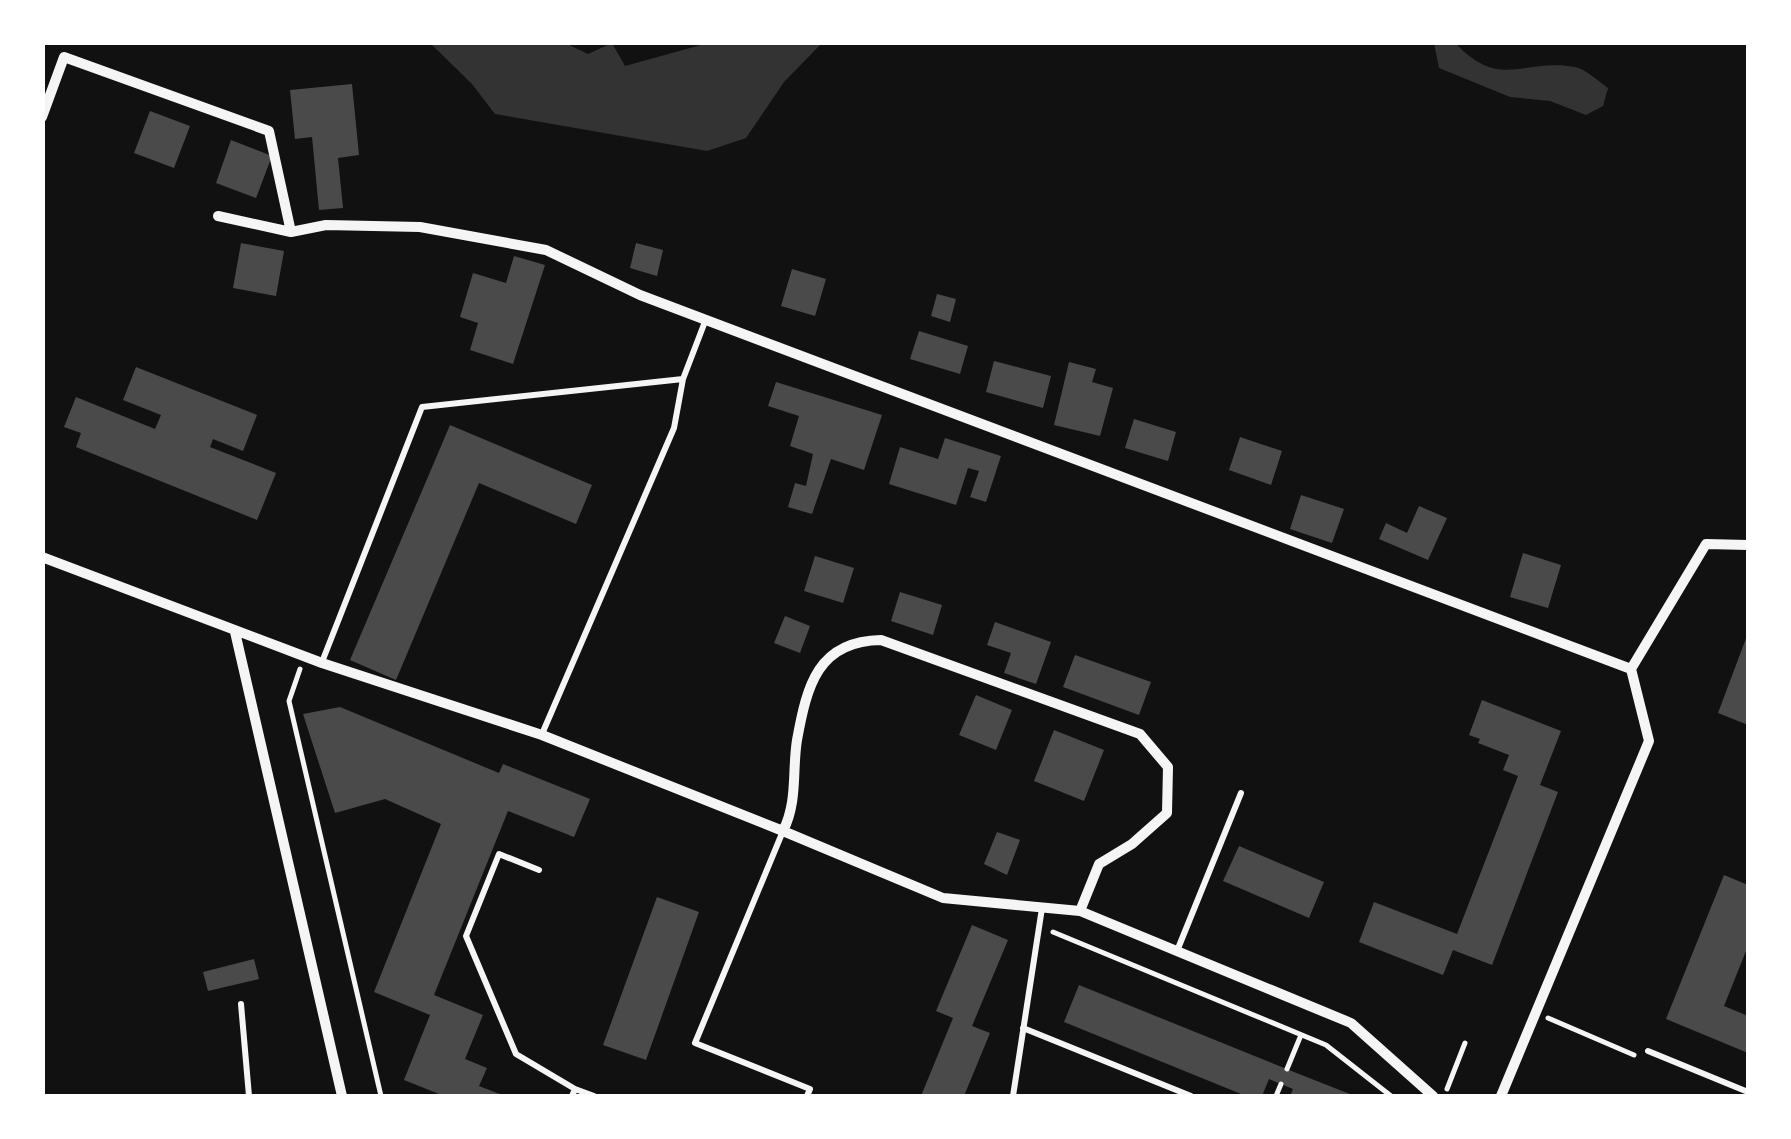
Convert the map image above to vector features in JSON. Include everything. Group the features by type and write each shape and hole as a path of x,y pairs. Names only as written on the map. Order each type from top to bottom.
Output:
{"street":[{"path":"42,117 64,56 269,131 291,232"},
{"path":"218,216 291,232 326,224 420,227 546,250 640,295 1631,670"},
{"path":"1501,1096 1649,741 1631,670 1706,544 1748,545"},
{"path":"42,557 322,664 542,736 783,830 943,898 1080,912 1352,1023 1434,1096"},
{"path":"234,632 342,1096"},
{"path":"783,830 793,806 797,740 818,668 840,647 858,640 881,640 1140,734 1168,767 1167,812 1132,844 1099,864 1080,912"}],"lane":[{"path":"542,736 674,428 683,379 706,319"},
{"path":"322,664 422,408 683,379"},
{"path":"1177,952 1241,793"},
{"path":"783,830 695,1043 810,1088 807,1096"},
{"path":"539,870 499,854 466,936 516,1054 573,1093 594,1096"},
{"path":"1013,1096 1042,908"},
{"path":"240,1004 248,1096"},
{"path":"1023,1028 1192,1096"},
{"path":"1648,1051 1748,1092"}],"path":[{"path":"304,656 290,701 380,1096"},
{"path":"1536,1013 1642,1059 1648,1051"},
{"path":"1287,1069 1301,1035"},
{"path":"1444,1096 1465,1043"},
{"path":"1276,1096 1281,1084"}],"shaded area":[{"path":"430,43 565,43 588,54 612,43 625,66 708,43 822,43 784,82 746,138 707,151 495,114 472,84"},
{"path":"1434,43 1455,43 1486,66 1499,69 1557,65 1579,68 1608,88 1603,106 1586,115 1550,101 1510,97 1439,68"}],"building":[{"path":"352,84 359,155 338,158 343,208 319,210 312,137 295,139 290,90"},
{"path":"150,111 190,126 174,168 134,153"},
{"path":"231,140 272,156 256,198 216,183"},
{"path":"241,243 284,251 276,296 233,288"},
{"path":"636,243 663,250 657,276 630,268"},
{"path":"514,256 545,265 513,364 470,350 478,323 460,317 473,273 506,283"},
{"path":"792,269 826,279 815,316 781,306"},
{"path":"937,294 956,299 950,322 931,316"},
{"path":"919,331 968,346 960,374 910,359"},
{"path":"994,361 1051,376 1043,408 986,392"},
{"path":"1069,362 1096,369 1092,382 1113,388 1100,436 1054,425"},
{"path":"136,367 257,415 243,451 213,439 210,447 276,473 257,520 76,447 81,433 64,427 76,397 155,429 161,415 123,400"},
{"path":"776,382 882,415 864,470 831,459 812,514 788,507 795,483 806,486 813,454 790,446 799,416 768,406"},
{"path":"1134,419 1176,432 1168,461 1125,448"},
{"path":"450,425 592,485 576,524 479,483 396,680 350,660"},
{"path":"1240,437 1282,451 1271,485 1229,470"},
{"path":"945,438 1001,456 986,502 970,497 979,471 968,468 956,505 889,484 900,447 938,459"},
{"path":"1301,495 1344,509 1332,543 1290,529"},
{"path":"1419,506 1447,518 1428,560 1379,539 1386,523 1407,533"},
{"path":"1523,553 1561,565 1548,608 1510,597"},
{"path":"815,556 854,568 843,603 804,591"},
{"path":"900,592 942,605 933,635 891,621"},
{"path":"785,616 810,626 800,653 774,643"},
{"path":"995,622 1051,642 1036,684 1004,673 1011,653 987,645"},
{"path":"1748,633 1748,725 1718,713"},
{"path":"1075,655 1151,682 1139,715 1063,687"},
{"path":"976,695 1012,710 996,750 959,735"},
{"path":"1482,700 1561,731 1540,785 1558,792 1492,965 1453,950 1443,975 1359,942 1374,902 1457,934 1518,776 1503,770 1509,755 1478,743 1480,739 1469,735"},
{"path":"340,707 499,773 503,764 590,799 574,837 508,811 434,995 483,1015 465,1059 487,1068 479,1086 505,1096 444,1096 404,1080 430,1015 374,992 441,824 385,799 335,813 303,714"},
{"path":"1054,730 1104,750 1084,801 1034,781"},
{"path":"997,832 1020,840 1007,875 984,864"},
{"path":"1239,846 1324,882 1309,918 1223,881"},
{"path":"1724,875 1748,885 1748,946 1724,1006 1748,1016 1748,1053 1666,1019"},
{"path":"657,897 699,912 646,1060 603,1045"},
{"path":"972,925 1008,940 972,1026 990,1033 964,1096 921,1096 953,1018 936,1011"},
{"path":"254,959 259,979 208,991 203,972"},
{"path":"1079,985 1355,1096 1290,1096 1293,1089 1269,1079 1262,1096 1246,1096 1064,1022"}]}
